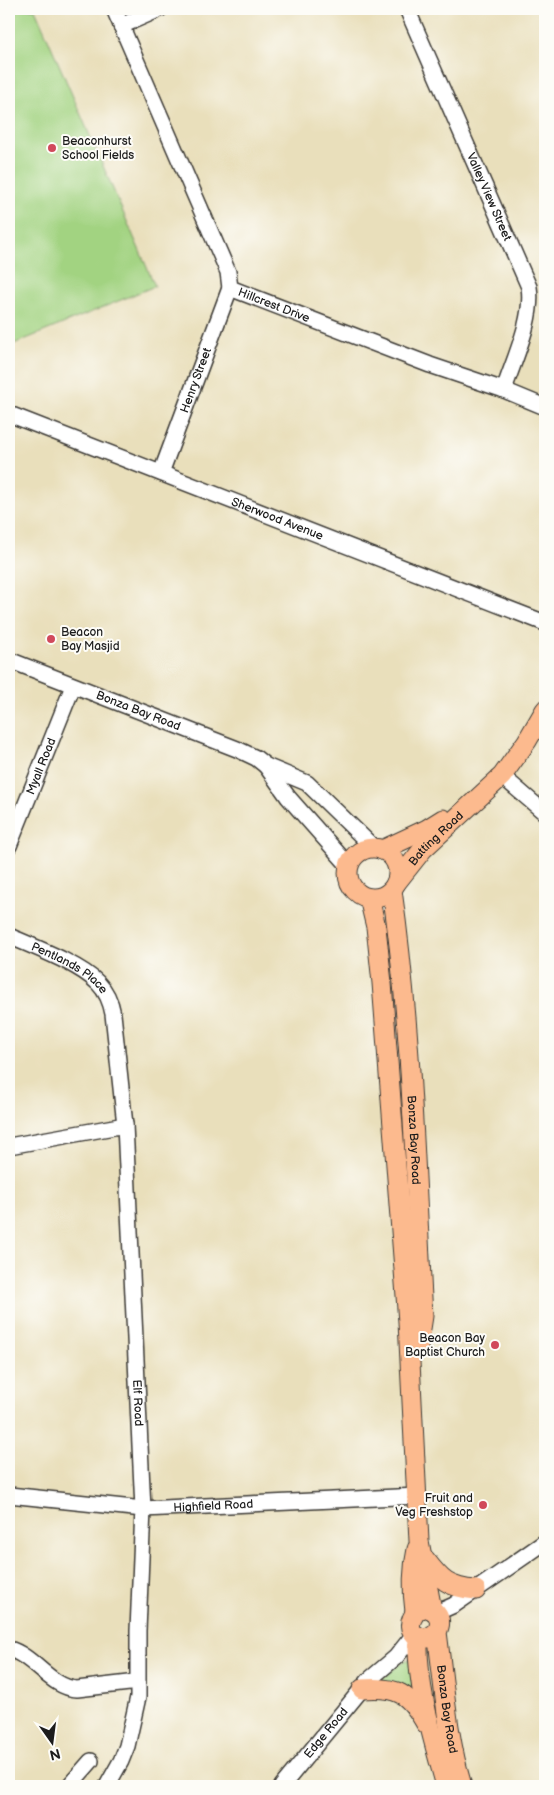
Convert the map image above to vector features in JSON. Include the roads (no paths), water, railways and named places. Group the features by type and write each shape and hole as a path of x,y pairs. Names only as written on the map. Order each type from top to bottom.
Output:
{"main road":[{"name":"Batting Road","path":"394,887 423,849 502,776 527,741 545,710"},
{"name":"Batting Road","path":"378,849 427,829 478,797"},
{"path":"378,849 389,854 397,867 394,887 386,895 378,898 361,896 350,883 348,875 349,866 352,859 359,853 378,849"},
{"name":"Bonza Bay Road","path":"394,887 404,979 423,1316 413,1391"},
{"name":"Bonza Bay Road","path":"369,898 380,954 413,1391 421,1549 414,1566 412,1590 424,1623 462,1786"},
{"path":"421,1549 436,1575 447,1584 461,1589 476,1590"},
{"name":"Bonza Bay Road","path":"424,1623 417,1658 432,1734 446,1786"},
{"path":"366,1684 398,1692 410,1701 420,1713 432,1734"}],"street":[{"name":"Hillcrest Drive","path":"114,9 228,272 230,288 545,407"},
{"path":"121,26 160,9"},
{"name":"Valley View Street","path":"407,9 529,287 529,314 504,390"},
{"name":"Henry Street","path":"161,473 230,288"},
{"name":"Sherwood Avenue","path":"9,414 545,623"},
{"name":"Bonza Bay Road","path":"9,660 256,758 266,766 288,797 349,866"},
{"name":"Myall Road","path":"9,846 73,686"},
{"name":"Bonza Bay Road","path":"266,766 307,783 378,849"},
{"path":"502,776 544,812"},
{"name":"Pentlands Place","path":"9,936 46,951 97,981 109,999 113,1014"},
{"name":"Elf Road","path":"107,1786 121,1761 135,1714 138,1682 138,1630 143,1509 125,1125 113,1014"},
{"path":"9,1146 125,1125"},
{"name":"Highfield Road","path":"9,1495 143,1509 418,1496"},
{"name":"Edge Road","path":"282,1786 366,1684 396,1657 424,1623 454,1605 545,1542"},
{"path":"9,1648 23,1654 59,1684 68,1688 77,1689 138,1682"},
{"path":"70,1786 91,1761"}],"place":[{"name":"Beaconhurst School Fields","path":"52,148"},
{"name":"Beacon Bay Masjid","path":"51,639"},
{"name":"Beacon Bay Baptist Church","path":"495,1345"},
{"name":"Fruit and Veg Freshstop","path":"483,1505"}]}
